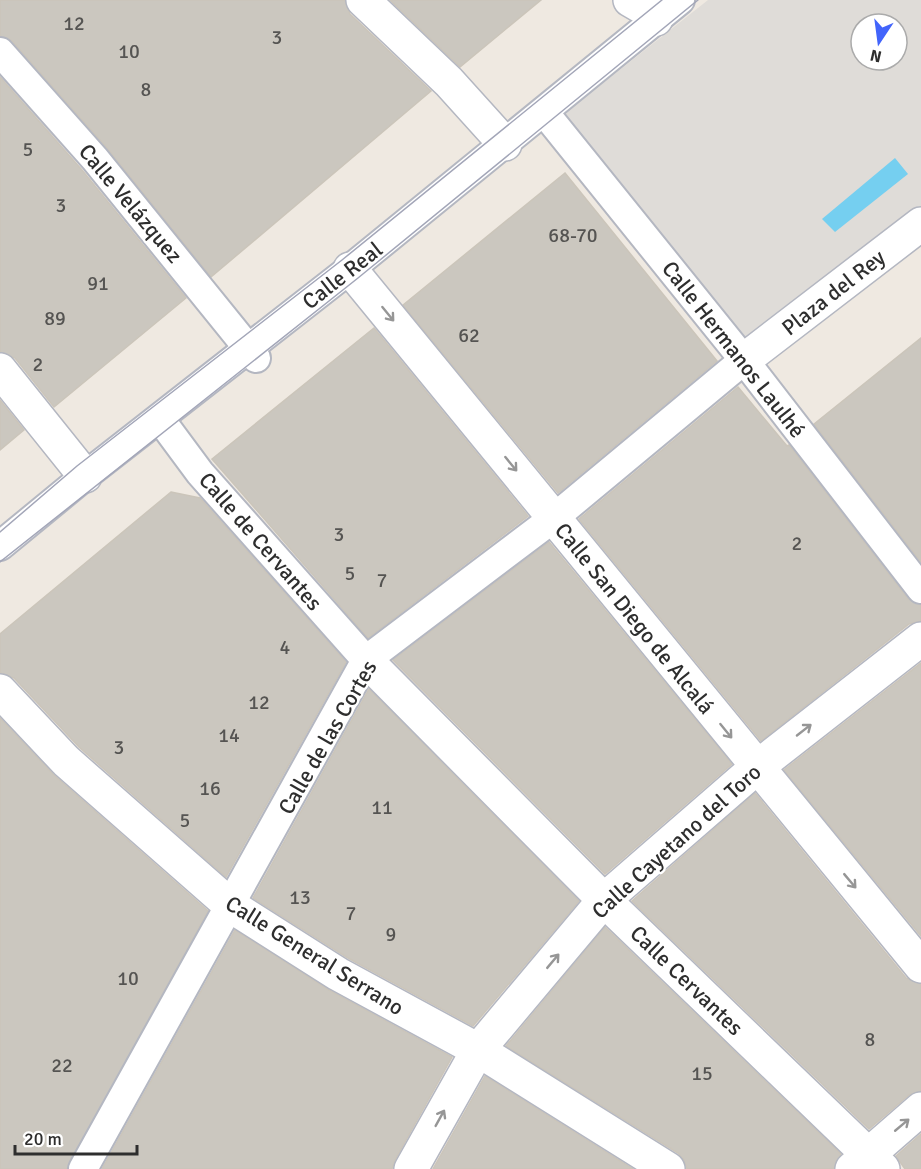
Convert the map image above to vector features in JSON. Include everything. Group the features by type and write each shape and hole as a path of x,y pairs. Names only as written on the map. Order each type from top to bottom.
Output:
{"street":[{"path":"363,0 450,82 505,144"},
{"path":"630,0 649,10 668,10"},
{"name":"Calle Real","path":"0,546 85,476 253,353 350,269 668,10"},
{"name":"Calle Velázquez","path":"0,52 95,159 253,353"},
{"name":"Calle Hermanos Laulhé","path":"544,112 744,360 921,589"},
{"name":"Plaza del Rey","path":"744,360 921,224"},
{"name":"Calle San Diego de Alcalá","path":"350,269 555,517 756,768 921,966"},
{"name":"Calle de las Cortes","path":"83,1169 366,660 555,517 744,360"},
{"path":"0,370 85,476"},
{"name":"Calle de Cervantes","path":"160,419 200,473 366,660"},
{"name":"Calle Cayetano del Toro","path":"411,1169 478,1050 604,900 756,768 921,639"},
{"name":"Calle Cervantes","path":"366,660 868,1164"},
{"name":"Calle General Serrano","path":"0,691 66,761 231,906 338,974 478,1050 668,1169"},
{"path":"868,1164 921,1109"}],"shaded area":[{"path":"708,0 921,0 921,212 745,351 559,118"}],"water":[{"path":"895,158 908,174 835,232 822,219"}],"building":[{"path":"0,0 345,0 350,14 431,91 211,277 107,148 12,41 0,36"},
{"path":"390,0 541,0 460,67"},
{"path":"0,77 82,170 186,298 54,407 15,358 0,352"},
{"path":"565,173 717,361 558,493 403,305"},
{"path":"374,328 528,516 368,638 212,459"},
{"path":"921,338 921,562 814,424"},
{"path":"738,387 787,446 789,445 908,599 921,605 921,621 909,624 761,741 579,519"},
{"path":"0,400 24,430 0,450"},
{"path":"171,492 200,498 346,662 226,877 79,747 14,678 0,673 0,634"},
{"path":"549,542 732,764 605,874 393,660"},
{"path":"921,663 921,936 784,770"},
{"path":"369,689 579,901 473,1026 348,958 253,898"},
{"path":"0,718 54,775 208,911 67,1169 0,1169"},
{"path":"755,793 906,978 921,984 921,1091 909,1095 869,1129 632,901"},
{"path":"605,927 841,1154 834,1169 687,1169 678,1153 506,1046"},
{"path":"235,930 329,990 452,1057 392,1169 102,1169"},
{"path":"485,1076 633,1169 433,1169"},
{"path":"921,1134 921,1169 905,1169 896,1156"}],"tram line":[{"path":"0,532 77,466 342,260 662,0"},
{"path":"0,562 358,278 698,0"}]}
